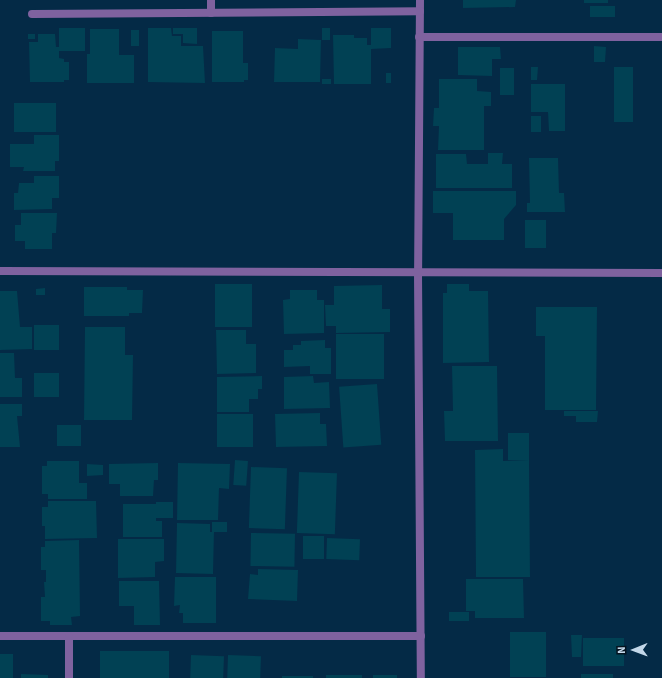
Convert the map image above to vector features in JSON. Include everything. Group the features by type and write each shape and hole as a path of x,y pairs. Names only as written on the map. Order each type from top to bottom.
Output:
{"street":[{"path":"211,0 211,13"},
{"path":"420,0 418,272 421,678"},
{"path":"32,14 420,11"},
{"path":"419,37 662,37"},
{"path":"0,271 662,272"},
{"path":"0,636 421,636"},
{"path":"68,678 69,636"}],"building":[{"path":"463,0 516,0 515,7 463,8"},
{"path":"584,0 608,0 608,3 584,3"},
{"path":"590,6 615,6 615,17 590,17"},
{"path":"59,28 85,28 85,51 59,51 59,58 64,59 64,62 69,62 69,80 64,80 64,82 30,82 29,42 38,42 38,34 55,34 56,47 59,47"},
{"path":"148,28 171,28 172,36 181,36 181,46 203,46 205,83 148,82"},
{"path":"173,28 197,28 197,44 183,43 183,34 173,34"},
{"path":"322,28 330,28 330,40 322,40"},
{"path":"371,28 391,28 391,48 371,49 371,84 334,84 333,35 354,35 354,38 367,38 367,45 371,45"},
{"path":"90,29 119,29 119,55 134,55 134,83 87,83 87,54 90,54"},
{"path":"131,30 139,30 139,46 131,46"},
{"path":"212,31 243,31 243,63 248,63 248,80 244,80 244,82 212,82"},
{"path":"28,34 35,34 35,39 28,39"},
{"path":"298,39 321,40 320,82 274,82 275,48 298,49"},
{"path":"594,46 606,47 605,62 594,62"},
{"path":"458,47 500,47 501,59 492,59 492,76 458,75"},
{"path":"531,67 538,67 537,80 531,80"},
{"path":"614,67 633,67 633,122 614,122"},
{"path":"500,68 514,68 514,95 500,95"},
{"path":"386,73 391,73 391,83 386,83"},
{"path":"322,79 331,79 331,84 322,84"},
{"path":"439,79 477,79 477,91 491,92 491,106 484,106 484,150 438,150 439,126 433,126 434,108 439,108"},
{"path":"531,84 565,84 565,131 549,131 548,112 531,112"},
{"path":"14,103 56,103 56,132 14,132"},
{"path":"531,116 541,116 541,132 531,132"},
{"path":"34,135 59,135 59,161 55,161 55,171 23,171 24,167 10,167 10,144 34,144"},
{"path":"488,153 503,153 502,164 512,164 512,188 436,188 436,154 466,154 467,164 488,164"},
{"path":"529,158 558,158 559,193 564,193 565,212 527,212 527,203 530,203"},
{"path":"34,176 59,176 59,198 52,198 52,209 14,210 14,193 18,193 19,183 34,183"},
{"path":"433,191 516,191 516,205 504,219 504,240 453,240 453,213 433,213"},
{"path":"21,213 57,213 56,233 52,233 52,249 25,249 25,241 15,241 15,225 21,225"},
{"path":"525,220 546,220 546,248 525,248"},
{"path":"215,284 252,284 252,327 215,327"},
{"path":"447,284 469,284 469,291 488,291 489,362 443,363 443,293 447,293"},
{"path":"382,285 382,309 390,309 390,332 336,333 336,326 326,326 325,305 334,305 334,286"},
{"path":"84,287 127,287 127,290 143,290 142,313 129,313 129,316 84,316"},
{"path":"45,288 45,295 36,295 36,289"},
{"path":"290,290 317,290 317,300 324,300 324,333 284,334 283,300 290,299"},
{"path":"0,291 17,291 20,327 32,327 32,349 0,350"},
{"path":"536,307 597,307 596,410 545,410 545,336 536,336"},
{"path":"34,325 59,325 59,350 34,350"},
{"path":"85,327 125,327 125,355 133,355 132,420 84,420"},
{"path":"216,330 246,330 246,344 256,344 256,373 217,374"},
{"path":"336,334 384,334 384,379 336,379"},
{"path":"325,340 325,348 331,348 331,374 310,374 310,366 284,367 284,350 293,350 293,345 301,345 301,341"},
{"path":"0,353 14,353 15,378 22,378 22,397 0,397"},
{"path":"452,366 497,366 498,441 445,441 444,411 453,411"},
{"path":"34,373 59,373 59,397 34,397"},
{"path":"262,376 262,389 258,389 258,399 249,399 249,412 217,412 217,377"},
{"path":"313,376 314,383 329,382 330,408 284,409 284,377"},
{"path":"377,384 381,445 343,448 339,387"},
{"path":"0,404 22,404 22,416 17,416 20,447 0,447"},
{"path":"564,411 598,411 597,422 576,422 576,416 564,416"},
{"path":"320,413 320,424 326,424 327,446 276,447 275,414"},
{"path":"217,414 253,414 253,447 217,447"},
{"path":"57,425 81,425 81,446 57,446"},
{"path":"508,433 529,433 529,460 508,460"},
{"path":"503,449 503,461 529,460 530,577 476,577 475,450"},
{"path":"235,460 248,461 246,486 233,485"},
{"path":"47,461 79,461 79,483 87,483 87,499 48,499 48,494 42,494 42,466 47,466"},
{"path":"158,463 158,480 154,480 153,496 120,496 120,484 109,484 109,464"},
{"path":"178,463 230,464 229,489 219,488 218,520 177,520"},
{"path":"87,464 103,465 103,475 87,476"},
{"path":"251,467 287,468 285,529 249,528"},
{"path":"299,472 337,473 335,534 297,533"},
{"path":"48,501 96,501 97,538 45,539 45,526 42,526 42,507 48,507"},
{"path":"156,502 173,502 173,518 156,518 156,521 162,521 162,537 123,537 123,504 156,504"},
{"path":"212,522 227,522 227,532 212,532"},
{"path":"177,523 210,524 210,532 214,532 213,574 176,573"},
{"path":"251,533 295,534 294,567 250,566"},
{"path":"303,536 324,536 324,559 303,559"},
{"path":"327,538 360,539 359,560 326,559"},
{"path":"118,539 164,539 164,561 155,562 155,577 118,578"},
{"path":"79,540 80,616 71,617 72,625 50,625 50,621 41,621 41,597 45,597 44,582 46,582 46,570 41,570 41,547 45,547 45,541"},
{"path":"258,569 298,570 297,601 248,599 250,574 258,575"},
{"path":"175,577 216,577 216,623 183,623 183,613 179,613 180,605 174,606"},
{"path":"466,579 523,579 524,618 475,618 475,611 466,611"},
{"path":"119,581 159,581 160,625 134,625 134,606 119,606"},
{"path":"449,612 469,612 469,621 449,621"},
{"path":"510,632 546,632 546,677 510,677"},
{"path":"571,635 582,635 581,657 572,657"},
{"path":"583,638 624,638 624,666 583,666"},
{"path":"100,651 169,651 169,678 100,678"},
{"path":"0,654 13,654 13,678 0,678"},
{"path":"191,655 224,656 223,678 190,678"},
{"path":"228,655 261,656 260,678 227,678"},
{"path":"21,674 48,675 48,678 21,678"},
{"path":"581,674 613,674 613,678 581,678"},
{"path":"326,675 362,675 362,678 326,678"},
{"path":"373,675 397,675 397,678 373,678"},
{"path":"282,676 313,676 313,678 282,678"}]}
